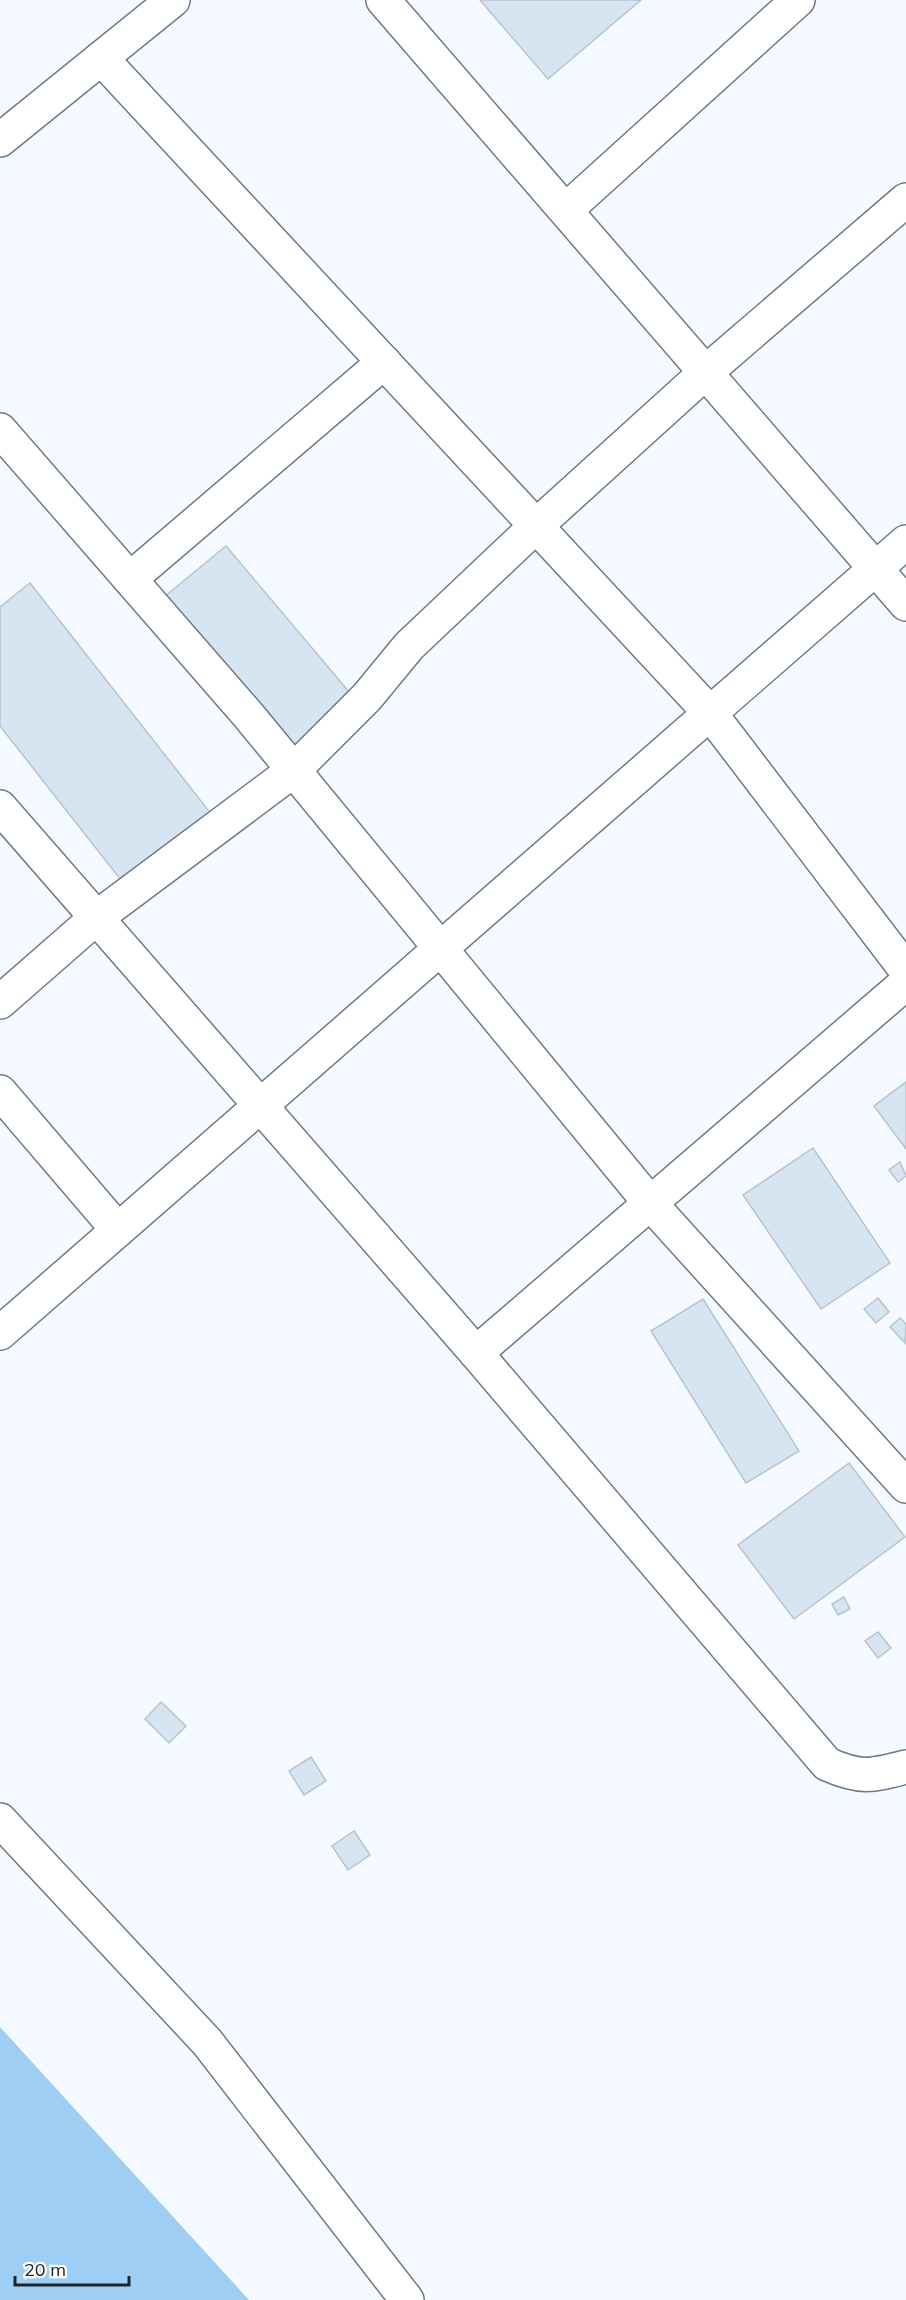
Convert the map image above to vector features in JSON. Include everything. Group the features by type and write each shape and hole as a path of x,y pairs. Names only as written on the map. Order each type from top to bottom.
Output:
{"street":[{"path":"0,140 173,0"},
{"path":"383,0 906,604"},
{"path":"566,210 798,0"},
{"path":"101,58 710,713 906,970"},
{"path":"0,1002 96,918 294,770 368,697 409,646 536,526 706,372 906,200"},
{"path":"130,579 384,362"},
{"path":"0,430 294,770 650,1203 906,1486"},
{"path":"0,1333 906,542"},
{"path":"0,807 476,1353 827,1764 852,1775 878,1774 906,1767"},
{"path":"476,1353 906,983"},
{"path":"0,1092 118,1230"},
{"path":"0,1820 207,2042 406,2300"}],"shaded area":[{"path":"0,2027 249,2300 0,2300"}],"building":[{"path":"480,0 641,0 548,79"},
{"path":"226,546 355,699 293,750 164,597"},
{"path":"30,583 212,815 124,884 0,726 0,607"},
{"path":"906,1082 906,1149 874,1106"},
{"path":"813,1148 890,1263 821,1309 743,1195"},
{"path":"900,1162 906,1176 898,1182 889,1170"},
{"path":"878,1298 889,1312 876,1323 864,1309"},
{"path":"703,1299 799,1451 746,1483 651,1331"},
{"path":"900,1318 906,1324 905,1343 890,1327"},
{"path":"849,1463 905,1537 794,1619 738,1545"},
{"path":"844,1597 850,1609 838,1615 832,1604"},
{"path":"878,1632 891,1648 878,1658 865,1641"},
{"path":"161,1702 186,1726 169,1743 145,1719"},
{"path":"311,1757 326,1781 304,1795 289,1771"},
{"path":"354,1831 370,1855 348,1870 332,1846"}]}
